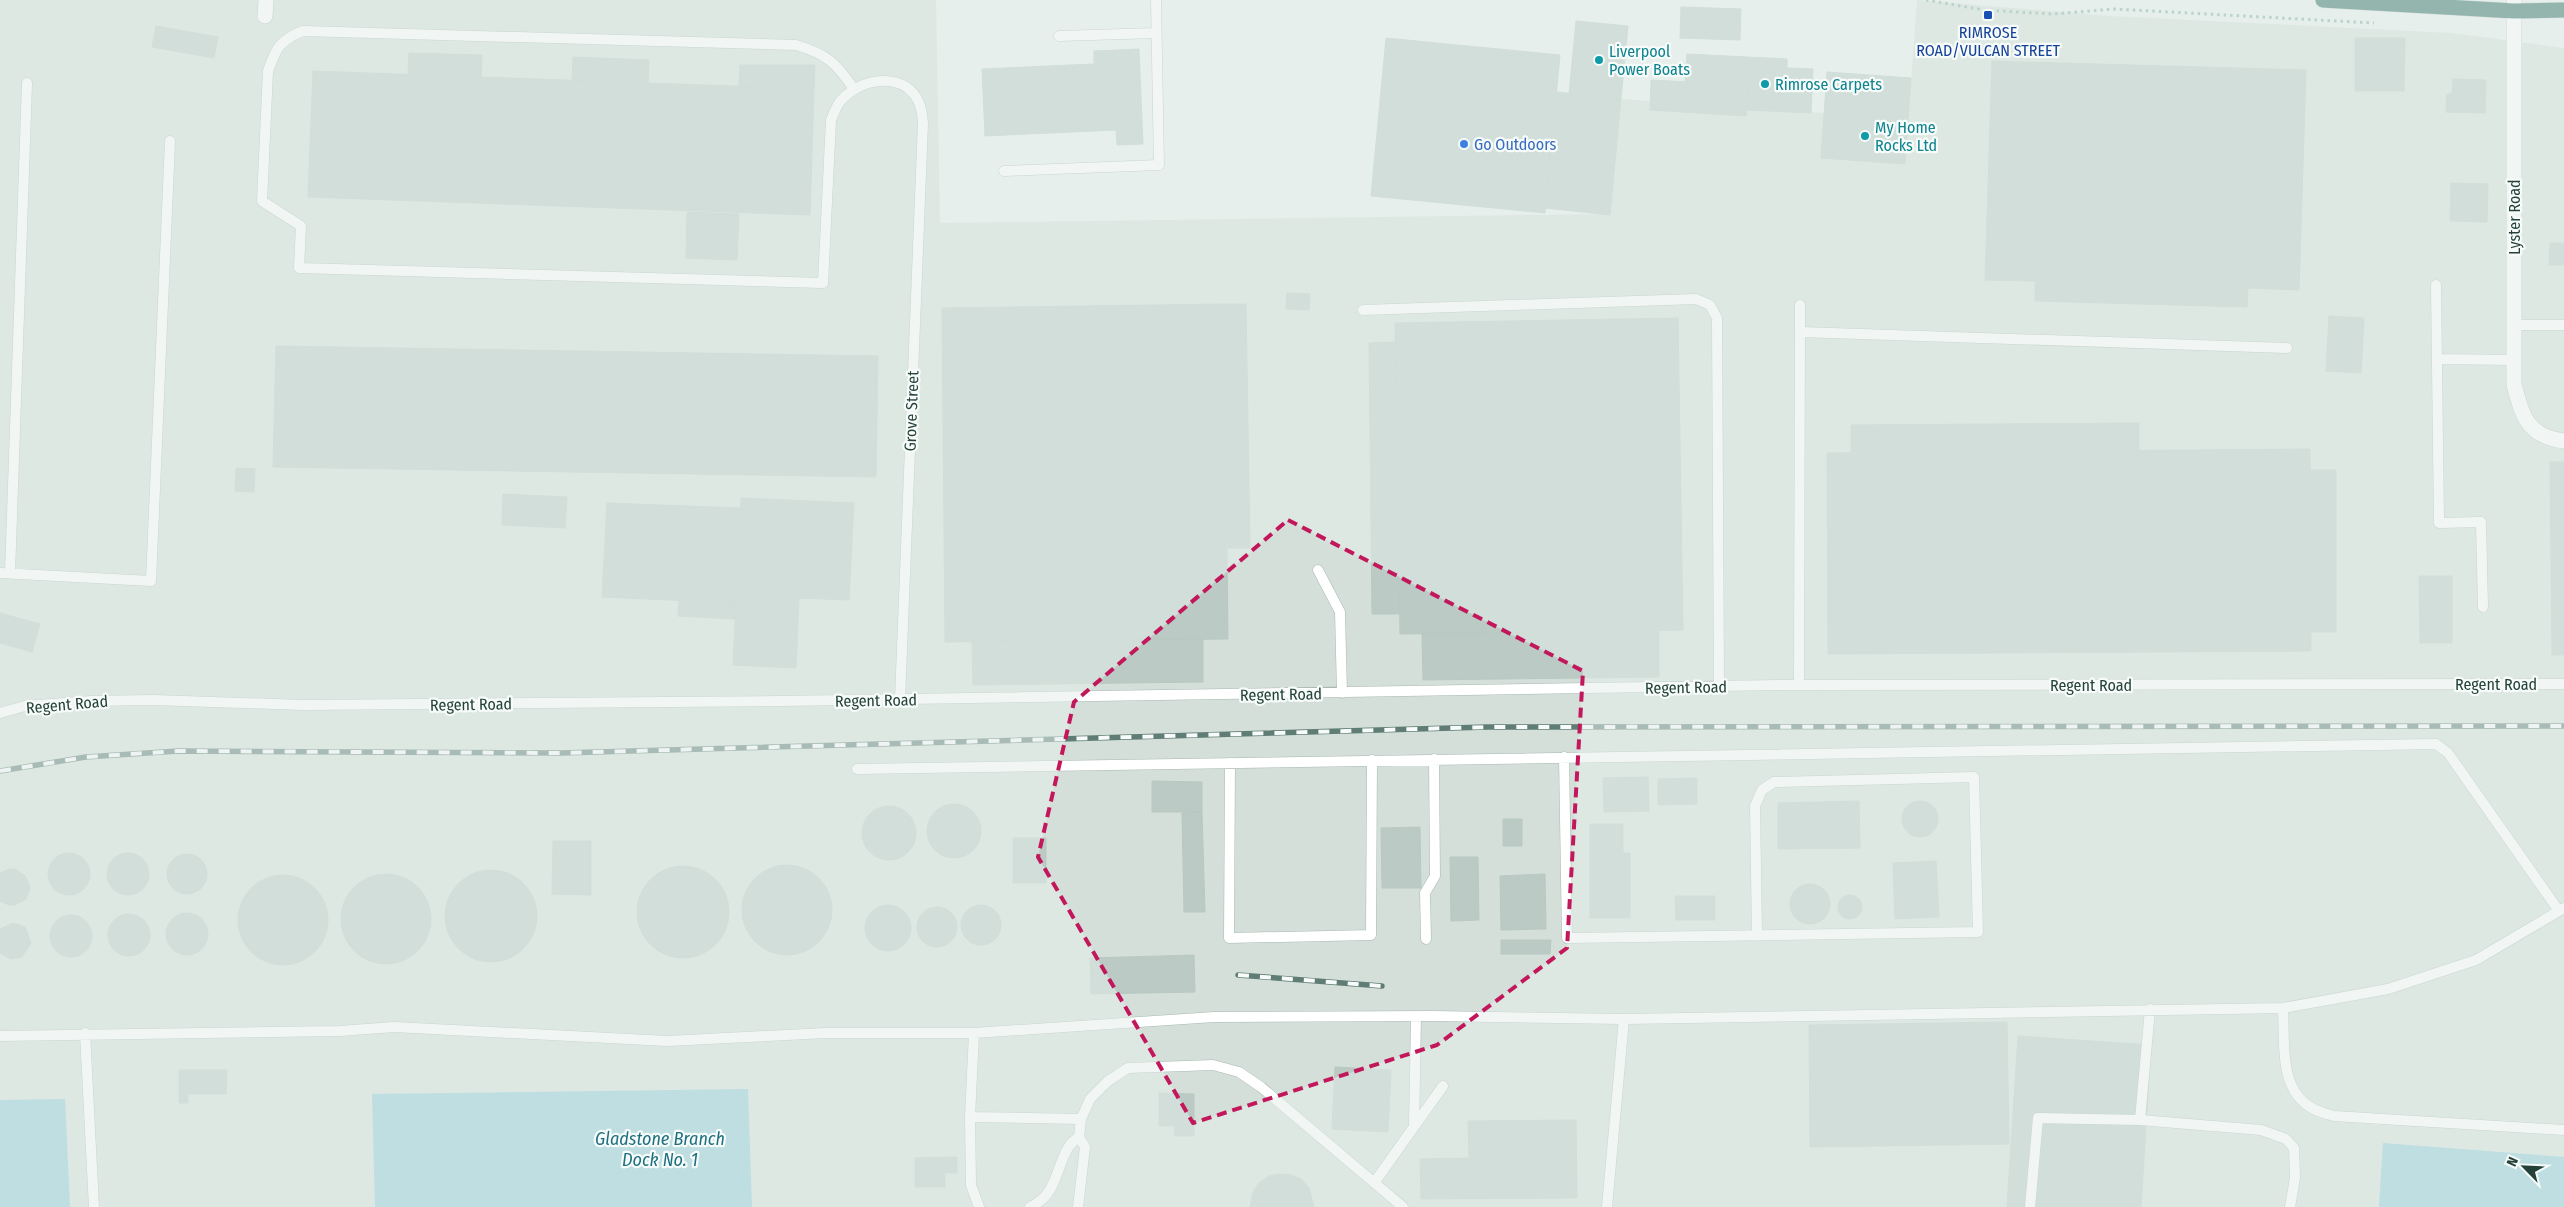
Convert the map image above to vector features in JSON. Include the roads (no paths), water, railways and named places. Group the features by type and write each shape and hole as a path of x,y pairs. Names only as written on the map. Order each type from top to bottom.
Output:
{"highway":[{"path":"2323,0 2514,6 2564,10"}],"street":[{"path":"265,16 266,0"},
{"name":"Lyster Road","path":"2514,6 2514,385 2522,413 2533,430 2564,441"}],"lane":[{"path":"1004,171 1159,165 1156,0"},
{"path":"303,31 796,45 819,52 836,64 854,89 840,102 830,120 823,283 300,268 301,226 262,202 268,71 275,52 287,37 303,31"},
{"path":"1059,36 1156,34"},
{"name":"Grove Street","path":"854,89 875,80 897,82 913,93 921,106 923,123 900,699"},
{"path":"27,83 5,573 151,581 170,141"},
{"path":"2436,285 2439,522 2481,522 2483,607"},
{"path":"1364,310 1696,299 1710,305 1718,318 1719,686"},
{"path":"1799,685 1800,305"},
{"path":"2514,325 2564,324"},
{"path":"1800,332 2287,348"},
{"path":"2437,359 2514,360"},
{"path":"1318,570 1340,612 1342,693"},
{"name":"Regent Road","path":"0,713 25,706 126,700 304,705 900,699 1799,685 2564,684"},
{"path":"0,1036 85,1033 340,1031 394,1027 667,1040 826,1033 974,1033 1214,1017 1416,1016 1624,1019 2283,1008 2388,990 2476,960 2562,909 2448,753 2436,744 857,769"},
{"path":"1564,757 1567,938 1757,936 1978,932 1974,777 1774,782 1762,790 1755,806 1757,936"},
{"path":"1426,939 1425,893 1435,876 1434,759"},
{"path":"1230,763 1229,938 1371,936 1372,760"},
{"path":"2283,1008 2286,1069 2293,1089 2310,1108 2334,1116 2564,1130"},
{"path":"2140,1120 2150,1009"},
{"path":"1414,1127 1416,1016"},
{"path":"1607,1207 1624,1019"},
{"path":"85,1033 94,1207"},
{"path":"974,1033 970,1117 971,1185 979,1207"},
{"path":"1078,1207 1085,1147 1079,1137 1081,1119 1090,1099 1108,1080 1128,1068 1213,1065 1239,1072 1261,1087 1403,1207"},
{"path":"1374,1183 1443,1086"},
{"path":"970,1117 1081,1119"},
{"path":"2030,1207 2038,1118 2140,1120 2261,1130 2286,1139 2294,1148 2295,1178 2290,1207"},
{"path":"1030,1207 1038,1203 1054,1187 1068,1146 1079,1137"}],"water":[{"name":"Gladstone Branch Dock No. 1","path":"748,1089 752,1207 375,1207 372,1094"},
{"path":"65,1099 70,1207 0,1207 0,1100"},
{"path":"2383,1143 2564,1157 2564,1207 2379,1207"}],"railway":[{"path":"0,771 86,757 178,751 561,753 1488,727 2564,726"},
{"path":"1238,975 1382,986"}],"place":[{"name":"RIMROSE ROAD/VULCAN STREET","path":"1988,15"},
{"name":"Liverpool Power Boats","path":"1599,60"},
{"name":"Rimrose Carpets","path":"1765,84"},
{"name":"My Home Rocks Ltd","path":"1865,136"},
{"name":"Go Outdoors","path":"1464,144"}]}
